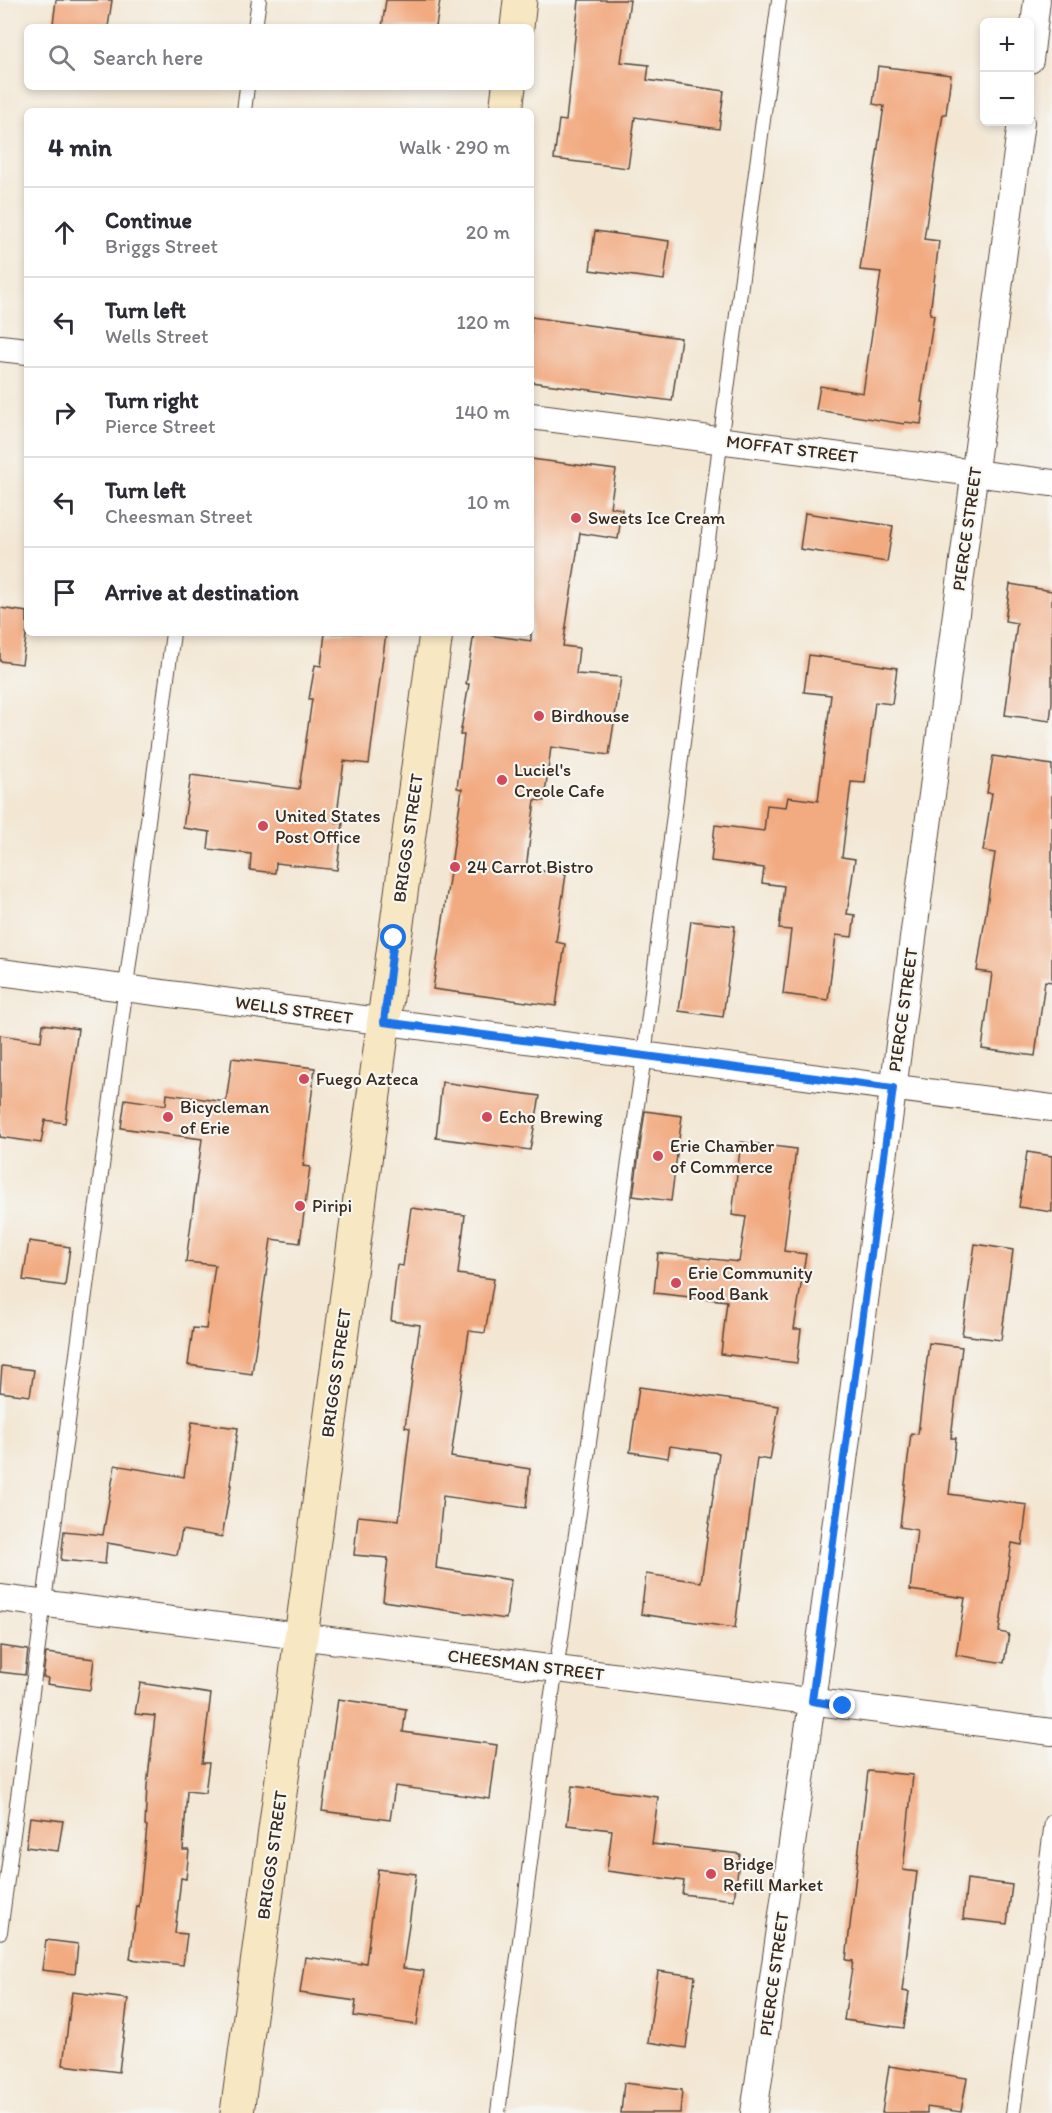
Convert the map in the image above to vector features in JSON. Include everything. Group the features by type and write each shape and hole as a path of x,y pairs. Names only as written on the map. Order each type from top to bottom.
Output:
{"street":[{"path":"517,24 520,0"},
{"path":"1034,22 1037,0"},
{"path":"506,108 509,90"},
{"name":"PIERCE STREET","path":"754,2113 812,1701 1020,126"},
{"path":"0,348 24,351"},
{"name":"MOFFAT STREET","path":"534,416 1052,483"},
{"name":"BRIGGS STREET","path":"237,2113 436,636"},
{"name":"WELLS STREET","path":"0,972 1052,1108"},
{"name":"CHEESMAN STREET","path":"0,1598 1052,1732"}],"lane":[{"path":"255,24 259,0"},
{"path":"498,2113 550,1706 644,1056 779,0"},
{"path":"244,108 247,90"},
{"path":"0,1932 173,636"},
{"path":"1013,2113 1052,1822"}],"building":[{"path":"56,0 112,0 108,24 53,24"},
{"path":"386,0 440,0 436,24 382,24"},
{"path":"579,0 630,0 621,62 649,65 647,80 724,91 719,129 635,117 628,168 554,159 559,120 566,121"},
{"path":"878,66 951,75 924,239 939,241 930,314 934,315 921,402 924,402 921,424 905,422 904,424 816,410 820,386 863,393 881,272 860,270 884,106 873,104"},
{"path":"595,231 669,241 664,280 590,270"},
{"path":"534,317 681,338 672,401 534,382"},
{"path":"534,459 616,470 610,507 622,509 618,539 580,533 563,646 579,648 576,674 621,677 609,755 551,747 544,801 535,800 526,869 566,874 556,942 565,944 556,1006 433,989 462,789 457,788 464,735 460,735 469,684 466,684 474,636 495,636 531,641 531,636 534,636"},
{"path":"805,513 893,526 887,562 800,549"},
{"path":"1010,584 1052,591 1050,721 1005,715 1017,623 1005,621"},
{"path":"0,608 24,612 24,636 26,636 22,664 0,661"},
{"path":"325,636 386,636 369,764 344,761 336,822 343,823 337,870 276,863 275,873 250,870 251,854 208,849 210,832 183,828 191,775 299,789 315,665 321,666"},
{"path":"809,655 897,668 892,704 875,702 865,783 851,782 842,857 855,859 847,914 855,915 852,937 836,935 828,1000 783,994 791,930 779,929 784,886 762,883 764,868 711,861 715,825 764,831 767,805 786,807 788,797 818,801 831,695 804,692"},
{"path":"993,756 1052,765 1052,982 1045,981 1035,1056 982,1049 992,973 977,971 995,853 983,851 992,793 987,793"},
{"path":"691,921 735,926 723,1017 679,1011"},
{"path":"43,1024 78,1029 65,1123 45,1120 41,1143 0,1137 0,1035 41,1041"},
{"path":"232,1058 315,1068 303,1166 310,1167 300,1243 271,1239 252,1374 188,1365 193,1328 206,1329 215,1265 186,1262 202,1139 121,1128 125,1099 166,1105 167,1094 226,1102"},
{"name":"Echo Brewing","path":"442,1082 540,1096 530,1150 436,1138"},
{"name":"Erie Chamber of Commerce","path":"645,1111 682,1116 671,1201 633,1196"},
{"path":"741,1142 796,1149 784,1251 806,1254 794,1329 801,1329 797,1363 721,1354 727,1301 654,1293 658,1253 739,1262 746,1217 732,1215"},
{"path":"1027,1152 1052,1156 1052,1212 1019,1207"},
{"path":"411,1208 465,1215 458,1274 494,1279 485,1333 469,1331 451,1457 530,1469 526,1508 443,1496 436,1568 511,1580 506,1619 383,1601 388,1558 354,1555 358,1516 399,1520 410,1428 405,1427 420,1325 391,1321 397,1265 403,1266"},
{"path":"29,1241 70,1247 65,1286 23,1280"},
{"path":"975,1244 1013,1250 1001,1340 962,1335"},
{"path":"929,1343 962,1347 951,1438 956,1438 949,1494 1027,1505 1022,1545 1012,1543 999,1632 1009,1634 1004,1663 956,1655 965,1598 910,1590 917,1530 900,1527 911,1433 918,1434"},
{"path":"2,1366 34,1370 30,1396 0,1392"},
{"path":"639,1387 779,1406 770,1460 757,1458 735,1628 641,1614 646,1574 701,1582 719,1453 670,1446 668,1458 630,1452"},
{"path":"192,1422 238,1428 222,1537 182,1530 177,1555 107,1543 105,1564 61,1560 64,1531 103,1535 115,1465 184,1477"},
{"path":"0,1646 28,1650 25,1675 0,1672"},
{"path":"46,1653 94,1659 90,1690 47,1684 48,1678 43,1677"},
{"path":"140,1683 211,1694 202,1763 209,1763 205,1793 187,1791 183,1850 189,1850 186,1879 181,1878 175,1933 187,1934 183,1965 130,1959 137,1906 139,1907 147,1826 145,1825 147,1786 155,1716 135,1714"},
{"path":"338,1699 406,1709 403,1732 497,1745 490,1799 395,1786 390,1820 322,1811"},
{"path":"868,1771 913,1775 903,1870 917,1872 902,1991 909,1992 904,2028 844,2020 853,1961 846,1960"},
{"path":"572,1786 658,1797 652,1844 740,1854 734,1900 682,1894 684,1881 607,1871 612,1830 567,1825"},
{"path":"30,1817 63,1821 58,1851 26,1847"},
{"path":"378,1869 416,1874 403,1968 424,1971 417,2025 354,2016 356,2001 300,1993 305,1957 366,1963"},
{"path":"967,1879 1012,1885 1007,1924 963,1919"},
{"path":"46,1940 78,1944 75,1974 42,1970"},
{"path":"658,1971 695,1976 686,2048 648,2042"},
{"path":"72,1992 128,1999 119,2072 63,2065"},
{"path":"889,2066 967,2078 961,2112 927,2107 927,2113 882,2113"},
{"path":"624,2083 682,2090 680,2113 621,2113"}],"place":[{"name":"Sweets Ice Cream","path":"576,518"},
{"name":"Birdhouse","path":"539,716"},
{"name":"Luciel's Creole Cafe","path":"502,780"},
{"name":"United States Post Office","path":"263,826"},
{"name":"24 Carrot Bistro","path":"455,867"},
{"name":"Fuego Azteca","path":"304,1079"},
{"name":"Bicycleman of Erie","path":"168,1117"},
{"name":"Echo Brewing","path":"487,1117"},
{"name":"Erie Chamber of Commerce","path":"658,1156"},
{"name":"Piripi","path":"300,1206"},
{"name":"Erie Community Food Bank","path":"676,1283"},
{"name":"Bridge Refill Market","path":"711,1874"}],"route":[{"path":"394,938 384,1022 893,1088 812,1701 843,1706"}]}
